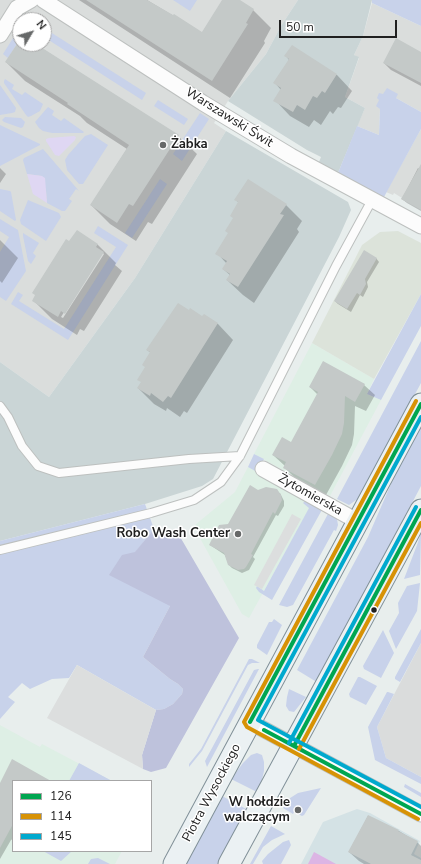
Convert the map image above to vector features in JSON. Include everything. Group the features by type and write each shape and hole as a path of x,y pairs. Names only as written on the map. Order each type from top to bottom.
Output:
{"main road":[{"name":"Piotra Wysockiego","path":"174,864 421,404"},
{"path":"229,864 421,510"}],"street":[{"path":"0,35 17,8 31,0"},
{"name":"Warszawski Świt","path":"44,0 279,149 421,226"},
{"name":"Żytomierska","path":"264,469 357,521"},
{"path":"250,722 421,814"}],"lane":[{"path":"0,550 151,513 194,500 221,482 240,456 332,273 372,200"},
{"path":"0,406 8,417 22,446 38,466 59,473 189,459 240,456"}],"shaded area":[{"path":"0,0 298,0 281,26 266,54 228,101 214,123 226,131 135,278 49,397 0,362"},
{"path":"173,0 197,0 190,11"},
{"path":"298,0 372,0 363,36 354,55 359,57 345,97 365,108 338,173 319,162 321,157 307,150 228,101 266,54 281,26"},
{"path":"372,0 421,0 421,26 372,3"},
{"path":"372,3 421,26 421,112 396,98 383,94 379,99 379,135 357,126 365,108 345,97 359,58 354,55 363,36"},
{"path":"52,33 146,93 142,100 52,42"},
{"path":"12,40 12,52 8,58 3,54"},
{"path":"5,79 14,85 12,89 22,95 25,92 43,104 40,111 28,117 4,83"},
{"path":"0,85 16,108 15,112 0,115"},
{"path":"387,88 398,94 396,98 421,112 421,129 384,197 338,173 357,126 379,135 380,109 376,106 379,100 377,98 379,93 383,94"},
{"path":"158,100 188,119 184,125 154,106"},
{"path":"48,107 54,111 52,115 61,121 64,118 84,132 52,133 43,131 35,122"},
{"path":"200,113 209,119 182,161 173,154"},
{"path":"5,117 21,118 25,122 21,128 4,122 2,120"},
{"path":"0,125 40,144 40,145 0,166"},
{"path":"421,129 421,210 401,199 402,198 394,193 393,195 386,192"},
{"path":"226,131 348,202 351,210 339,237 213,479 202,486 145,504 0,541 0,362 49,397 135,278"},
{"path":"91,134 108,145 83,184 79,184 67,170 65,160 85,136"},
{"path":"76,137 75,140 59,156 55,155 46,141 46,139 49,138"},
{"path":"43,149 79,191 76,189 69,199 72,201 65,211 62,211 47,203 46,191 42,176 27,174 23,160 24,158"},
{"path":"27,174 42,176 45,178 47,203 33,194"},
{"path":"160,179 167,184 132,238 125,233"},
{"path":"0,189 11,192 15,221 0,211"},
{"path":"28,200 59,213 61,217 46,241 21,224 20,220"},
{"path":"0,219 18,230 26,271 6,301 0,297 0,252 9,237 0,231"},
{"path":"98,226 128,245 68,340 11,304 18,292 23,295 19,301 64,329 116,247 94,233"},
{"path":"398,231 421,243 421,294 374,379 312,343 362,245 380,232"},
{"path":"23,233 39,243 33,253 36,256 31,264 28,261"},
{"path":"421,294 421,326 381,400 367,394"},
{"path":"421,341 421,383 359,498 349,505 337,499"},
{"path":"312,343 374,379 367,394 381,400 330,496 254,454"},
{"path":"421,427 421,486 319,679 315,681 297,670 368,537 394,477"},
{"path":"254,454 264,459 257,472 248,467"},
{"path":"248,467 313,502 249,618 242,614 201,540 195,525 235,492"},
{"path":"305,501 323,508 272,600 259,592 256,588 257,586 264,591 309,508 303,503"},
{"path":"145,504 154,529 135,553 170,606 143,657 178,684 183,689 182,694 173,704 164,709 156,710 77,665 69,678 52,679 30,689 22,683 8,697 15,702 0,719 0,541"},
{"path":"329,512 334,514 337,519 338,525 336,531 334,530 293,605 287,607 279,605"},
{"path":"292,514 301,519 262,589 254,585"},
{"path":"154,529 179,535 239,638 166,768 151,772 143,769 142,755 156,710 164,709 173,704 182,694 183,689 143,657 170,606 109,575 122,555 135,552"},
{"path":"421,533 420,575 404,579 417,545"},
{"path":"420,583 417,611 396,649 389,631 399,613 398,603 407,586"},
{"path":"274,619 282,625 267,655 257,648 257,645 269,622 272,622"},
{"path":"421,629 421,643 400,682 395,679 395,677"},
{"path":"383,630 394,653 381,678 364,669 363,666"},
{"path":"421,643 421,777 386,758 377,727"},
{"path":"249,659 260,663 252,663 248,665 202,751 189,767 189,764 201,749"},
{"path":"77,665 156,710 142,755 143,769 47,718"},
{"path":"259,669 207,767 205,761 254,670"},
{"path":"358,677 377,686 366,705 350,697 349,694"},
{"path":"289,689 306,697 294,712 289,711 286,706"},
{"path":"387,692 394,694 377,727 386,758 421,777 421,784 375,760 368,727"},
{"path":"0,725 40,747 42,744 110,780 12,780 12,852 121,852 115,864 0,864"},
{"path":"257,753 262,755 264,771 260,788 257,792 231,779 251,755"},
{"path":"79,763 110,780 70,780"},
{"path":"405,784 421,793 421,797 404,787"},
{"path":"321,788 304,815 302,816 298,814 300,809 296,808 293,814 283,808 287,800 298,793"},
{"path":"222,796 248,810 219,864 185,864"},
{"path":"357,809 370,813 420,841 414,854 421,858 421,864 301,864 323,822"},
{"path":"271,826 285,834 272,840 263,847 253,864 250,864"},
{"path":"289,840 291,845 281,864 263,864 262,861 268,854 283,842"},
{"path":"45,852 71,852 61,861"},
{"path":"314,852 336,864 308,864"},
{"path":"98,858 110,864 88,864 91,859"}],"building":[{"path":"86,0 147,0 173,15 174,14 202,32 222,0 240,0 254,9 246,23 248,24 212,81"},
{"path":"396,38 421,52 421,83 383,63"},
{"path":"292,45 337,74 325,93 322,91 317,98 313,96 305,110 297,105 293,112 273,101 281,88 273,83 289,59 284,56"},
{"path":"12,52 49,52 179,135 133,206 129,204 117,223 90,205 129,145 5,62"},
{"path":"421,164 421,210 401,199"},
{"path":"248,179 287,204 280,214 284,215 238,287 226,280 230,274 222,269 227,261 215,254 228,233 225,231 233,218 230,216 238,202 234,200"},
{"path":"77,230 98,244 96,247 104,252 65,314 61,311 58,317 32,301 35,295 32,293 66,239 69,241"},
{"path":"364,250 377,258 365,279 366,284 360,295 357,293 347,309 334,301"},
{"path":"178,303 189,310 190,308 202,316 204,314 218,323 171,398 168,396 163,402 151,393 150,396 137,388 141,382 137,380 145,367 142,365 150,352 146,350"},
{"path":"323,361 365,384 355,402 345,396 342,434 315,485 283,468 286,462 272,455 282,437 291,442 318,392 309,387"},
{"name":"Robo Wash Center","path":"250,485 258,490 266,487 277,489 282,500 275,514 273,512 251,554 253,555 246,567 238,570 228,565 224,553 209,545 219,525 228,524"},
{"path":"12,759 49,780 12,780 12,826 0,848 0,783"},
{"path":"368,815 418,841 411,855 421,860 421,864 371,864 348,852"}],"transit line":[{"name":"114","path":"416,401 244,722 247,727 418,819"},
{"name":"126","path":"250,722 421,404"},
{"name":"145","path":"421,417 258,720 421,807"},
{"name":"145","path":"289,743 416,507"},
{"name":"126","path":"294,746 421,510"},
{"name":"114","path":"299,749 421,523"},
{"name":"126","path":"264,730 421,814"}],"place":[{"name":"Żabka","path":"163,145"},
{"name":"Robo Wash Center","path":"238,534"},
{"name":"W hołdzie walczącym","path":"298,810"}]}
